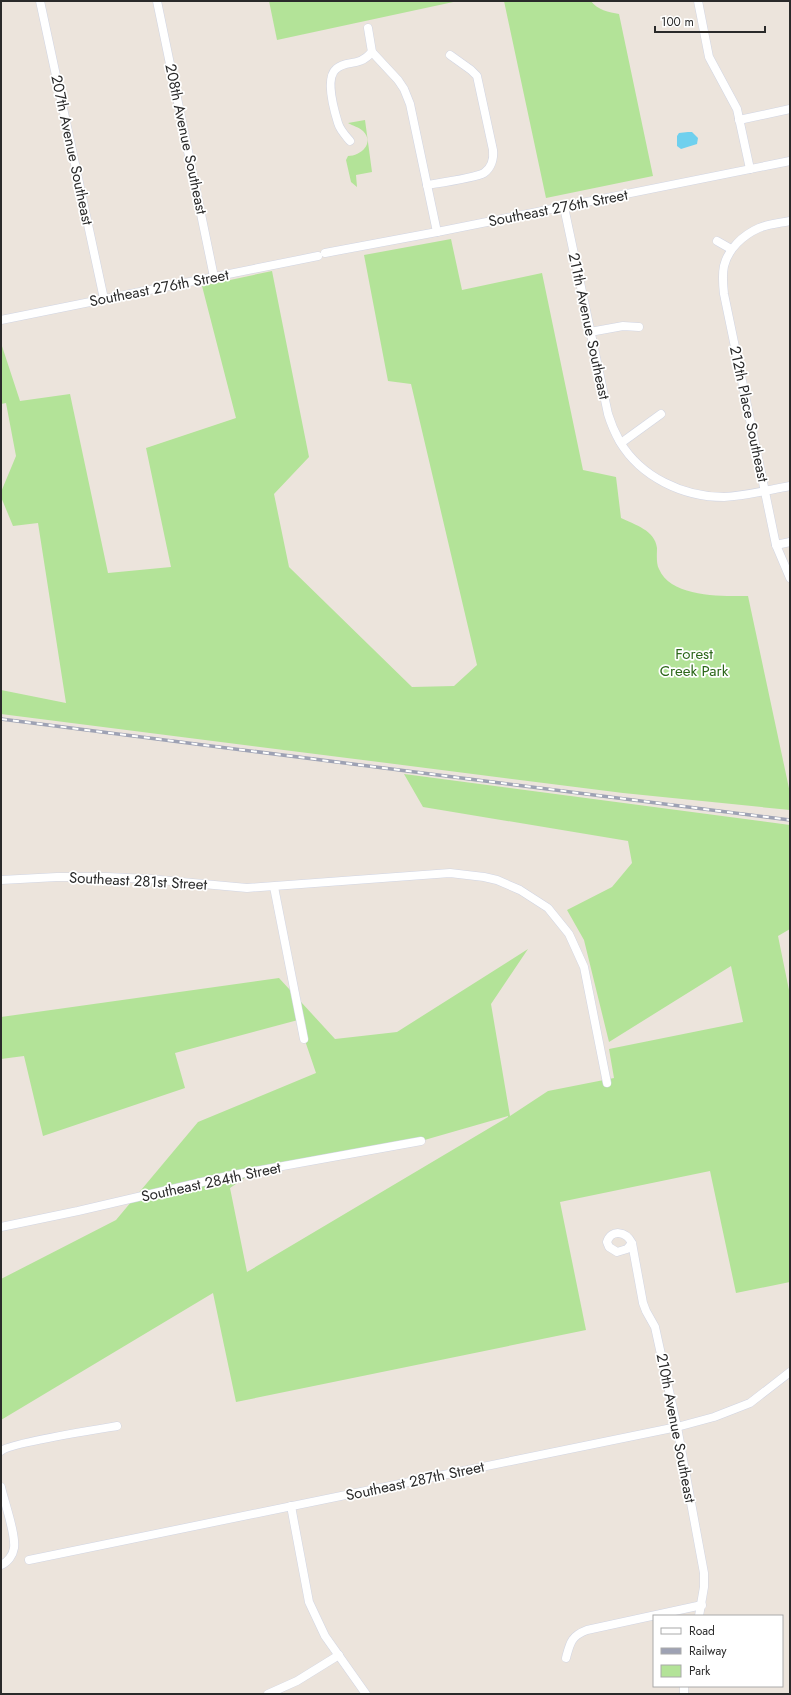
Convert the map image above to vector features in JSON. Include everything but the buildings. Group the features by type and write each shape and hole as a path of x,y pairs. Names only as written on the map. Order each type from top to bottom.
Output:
{"street":[{"name":"207th Avenue Southeast","path":"40,1 104,299"},
{"name":"208th Avenue Southeast","path":"157,1 214,277"},
{"path":"698,1 709,57 715,71 733,101 739,120 750,169"},
{"path":"368,28 372,52 404,88 410,104 437,232"},
{"path":"350,141 343,133 338,123 331,93 330,82 332,73 342,65 361,62 372,52"},
{"path":"427,185 480,175 490,167 494,155 479,80 472,70 450,55"},
{"path":"739,120 790,109"},
{"name":"Southeast 276th Street","path":"1,320 322,254 790,161"},
{"name":"211th Avenue Southeast","path":"564,207 608,414 614,432 630,456 643,468 663,482 678,489 694,493 723,497 790,486"},
{"path":"717,241 731,249 750,233 760,228 790,221"},
{"name":"212th Place Southeast","path":"731,249 724,266 724,294 776,545 790,578"},
{"path":"590,332 623,326 639,327"},
{"path":"621,443 661,414"},
{"path":"776,545 790,542"},
{"name":"Southeast 281st Street","path":"1,880 107,876 148,878 232,888 274,887 450,874 484,877 507,884 520,890 548,908 569,934 584,966 607,1083"},
{"path":"274,887 304,1039"},
{"name":"Southeast 284th Street","path":"1,1227 78,1211 228,1176 421,1141"},
{"name":"210th Avenue Southeast","path":"632,1242 643,1303 655,1327 677,1427 704,1573 702,1605 699,1615"},
{"name":"Southeast 287th Street","path":"29,1560 677,1427 714,1417 750,1403 790,1372"},
{"path":"1,1451 3,1448 21,1444 116,1426"},
{"path":"1,1487 14,1541 14,1548 4,1562"},
{"path":"291,1506 310,1602 325,1636 366,1694"},
{"path":"656,1615 702,1605"},
{"path":"566,1658 571,1641 577,1635 587,1630 653,1616"},
{"path":"268,1694 297,1681 339,1655"}],"green space":[{"path":"269,1 458,1 277,40"},
{"path":"504,1 591,1 600,9 619,14 653,176 546,198"},
{"path":"365,120 368,139 363,131 360,128 348,123"},
{"path":"368,141 372,172 356,175 357,187 351,182 346,160 348,156 358,154 362,151"},
{"name":"Forest Creek Park","path":"451,239 462,290 542,273 583,470 616,477 621,518 644,529 652,537 657,548 658,567 665,578 674,585 699,593 725,596 748,596 790,793 790,810 623,793 1,714 1,690 66,703 38,523 13,526 1,497 1,492 16,456 6,403 1,404 1,343 20,401 70,394 108,573 171,567 146,448 236,418 202,286 272,271 309,457 274,494 289,567 412,687 454,686 477,665 411,384 388,381 364,255"},
{"path":"404,774 790,825 790,929 778,936 790,995 790,1282 736,1293 710,1171 560,1202 586,1330 236,1402 213,1293 1,1420 1,1279 116,1220 198,1122 316,1073 298,1020 175,1053 185,1088 43,1136 24,1056 1,1059 1,1017 279,978 335,1039 397,1032 528,949 491,1004 510,1116 548,1091 614,1078 609,1049 743,1022 731,966 609,1042 584,940 567,910 612,887 632,863 628,841 423,807","holes":["508,1117 247,1272 230,1188 255,1171 421,1141"]}],"water":[{"path":"692,132 698,138 697,144 681,149 677,146 677,136 679,133"}],"railway":[{"path":"1,719 790,820"}]}
